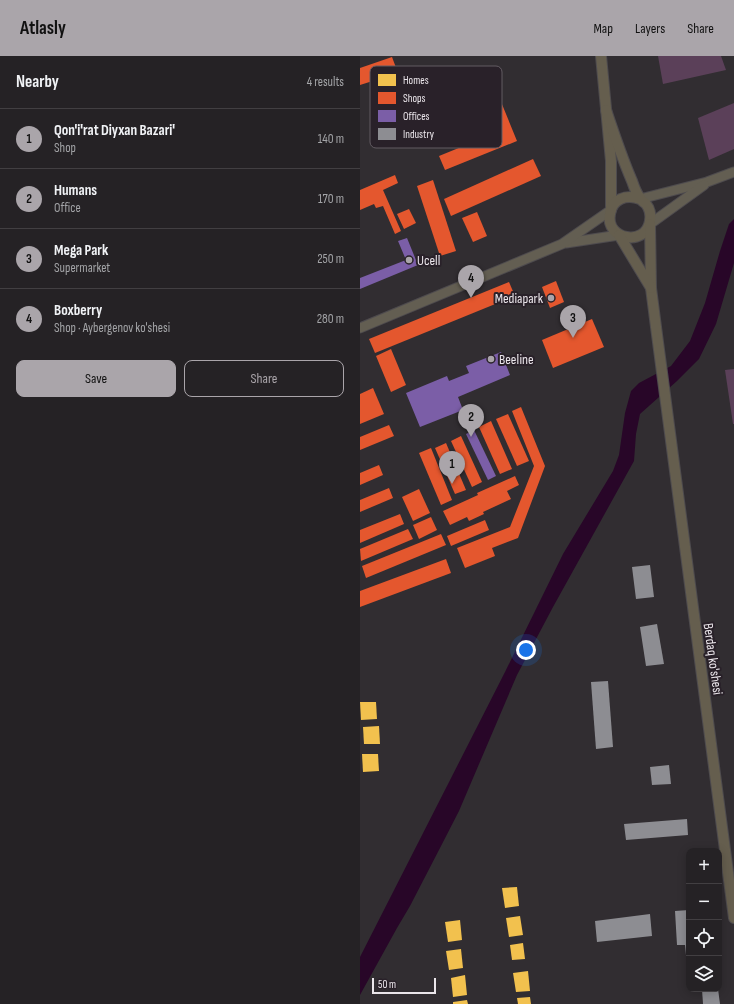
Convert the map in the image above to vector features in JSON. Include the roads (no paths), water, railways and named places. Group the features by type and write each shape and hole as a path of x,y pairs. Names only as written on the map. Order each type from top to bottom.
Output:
{"main road":[{"path":"600,56 611,161 611,210"},
{"path":"606,110 624,163 640,199"},
{"path":"619,235 626,238 633,238 640,236 646,231 650,224 650,210 640,199 633,196 620,199 614,204 609,217 610,224 619,235 651,288"},
{"name":"Berdaq ko'shesi","path":"650,224 651,288 734,918"}],"street":[{"path":"640,199 707,182 734,172"},
{"path":"650,224 707,182"},
{"path":"360,328 562,244 611,210"},
{"path":"562,244 619,235"}],"place":[{"name":"Ucell","path":"409,260"},
{"name":"Boxberry","path":"471,298"},
{"name":"Mediapark","path":"551,298"},
{"name":"Mega Park","path":"573,338"},
{"name":"Beeline","path":"491,359"},
{"name":"Humans","path":"471,437"},
{"name":"Qon'i'rat Diyxan Bazari'","path":"452,484"}]}
